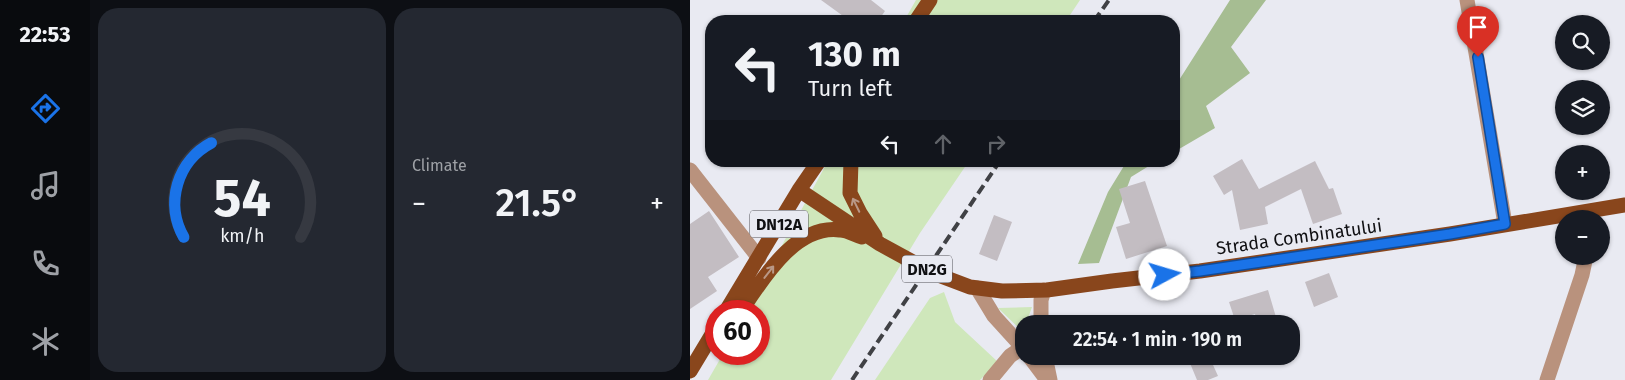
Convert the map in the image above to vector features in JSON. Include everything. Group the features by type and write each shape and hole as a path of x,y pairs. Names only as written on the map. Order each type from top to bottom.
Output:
{"main road":[{"path":"920,15 930,0"},
{"path":"932,15 941,0"},
{"name":"DN12A","path":"733,300 815,167"},
{"path":"850,167 850,194 860,214 880,244"},
{"name":"Strada Combinatului","path":"799,190 880,244 933,273 977,288 1002,291 1044,290 1200,271 1450,234 1505,224 1555,218"},
{"name":"Strada Combinatului","path":"1607,210 1625,205"},
{"path":"748,300 784,253 809,235 824,230 840,230 880,244"},
{"path":"690,371 705,346"},
{"path":"694,380 705,364"}],"street":[{"path":"1467,0 1505,224"},
{"path":"690,170 759,258"},
{"path":"1547,380 1584,265"},
{"path":"977,288 994,316 1015,340"},
{"path":"1041,315 1041,300 1044,290"},
{"path":"990,380 1010,356 1015,354"},
{"path":"1037,365 1049,380"},
{"path":"1046,365 1049,380"}],"green space":[{"path":"916,0 1080,0 1070,15 907,15"},
{"path":"1230,0 1266,0 1231,47 1250,73 1206,106 1215,128 1180,148 1180,79"},
{"path":"825,167 965,167 920,233 831,380 708,380 717,365 770,365 770,300 752,300"},
{"path":"1123,167 1147,167 1131,177 1099,263 1078,264 1108,192"},
{"path":"944,292 955,322 998,362 980,380 875,380 930,298"},
{"path":"1032,307 1029,315 1015,315 1015,324 998,308"}],"building":[{"path":"821,0 871,0 885,11 882,15 842,15"},
{"path":"1242,159 1259,189 1315,161 1329,189 1333,188 1342,214 1313,224 1301,189 1265,207 1268,224 1240,230 1232,190 1224,195 1213,176"},
{"path":"1145,181 1167,246 1126,259 1116,227 1130,223 1119,189"},
{"path":"709,211 739,257 708,277 717,291 690,309 690,224"},
{"path":"994,215 1012,222 997,261 979,254"},
{"path":"1329,273 1338,297 1314,307 1305,282"},
{"path":"1268,290 1275,315 1233,315 1229,302"},
{"path":"1191,365 1213,365 1218,376 1208,380 1197,380"}],"railway":[{"path":"1098,15 1109,0"},
{"path":"852,380 996,167"}],"route":[{"path":"1165,275 1450,234 1505,224 1478,57"}]}
